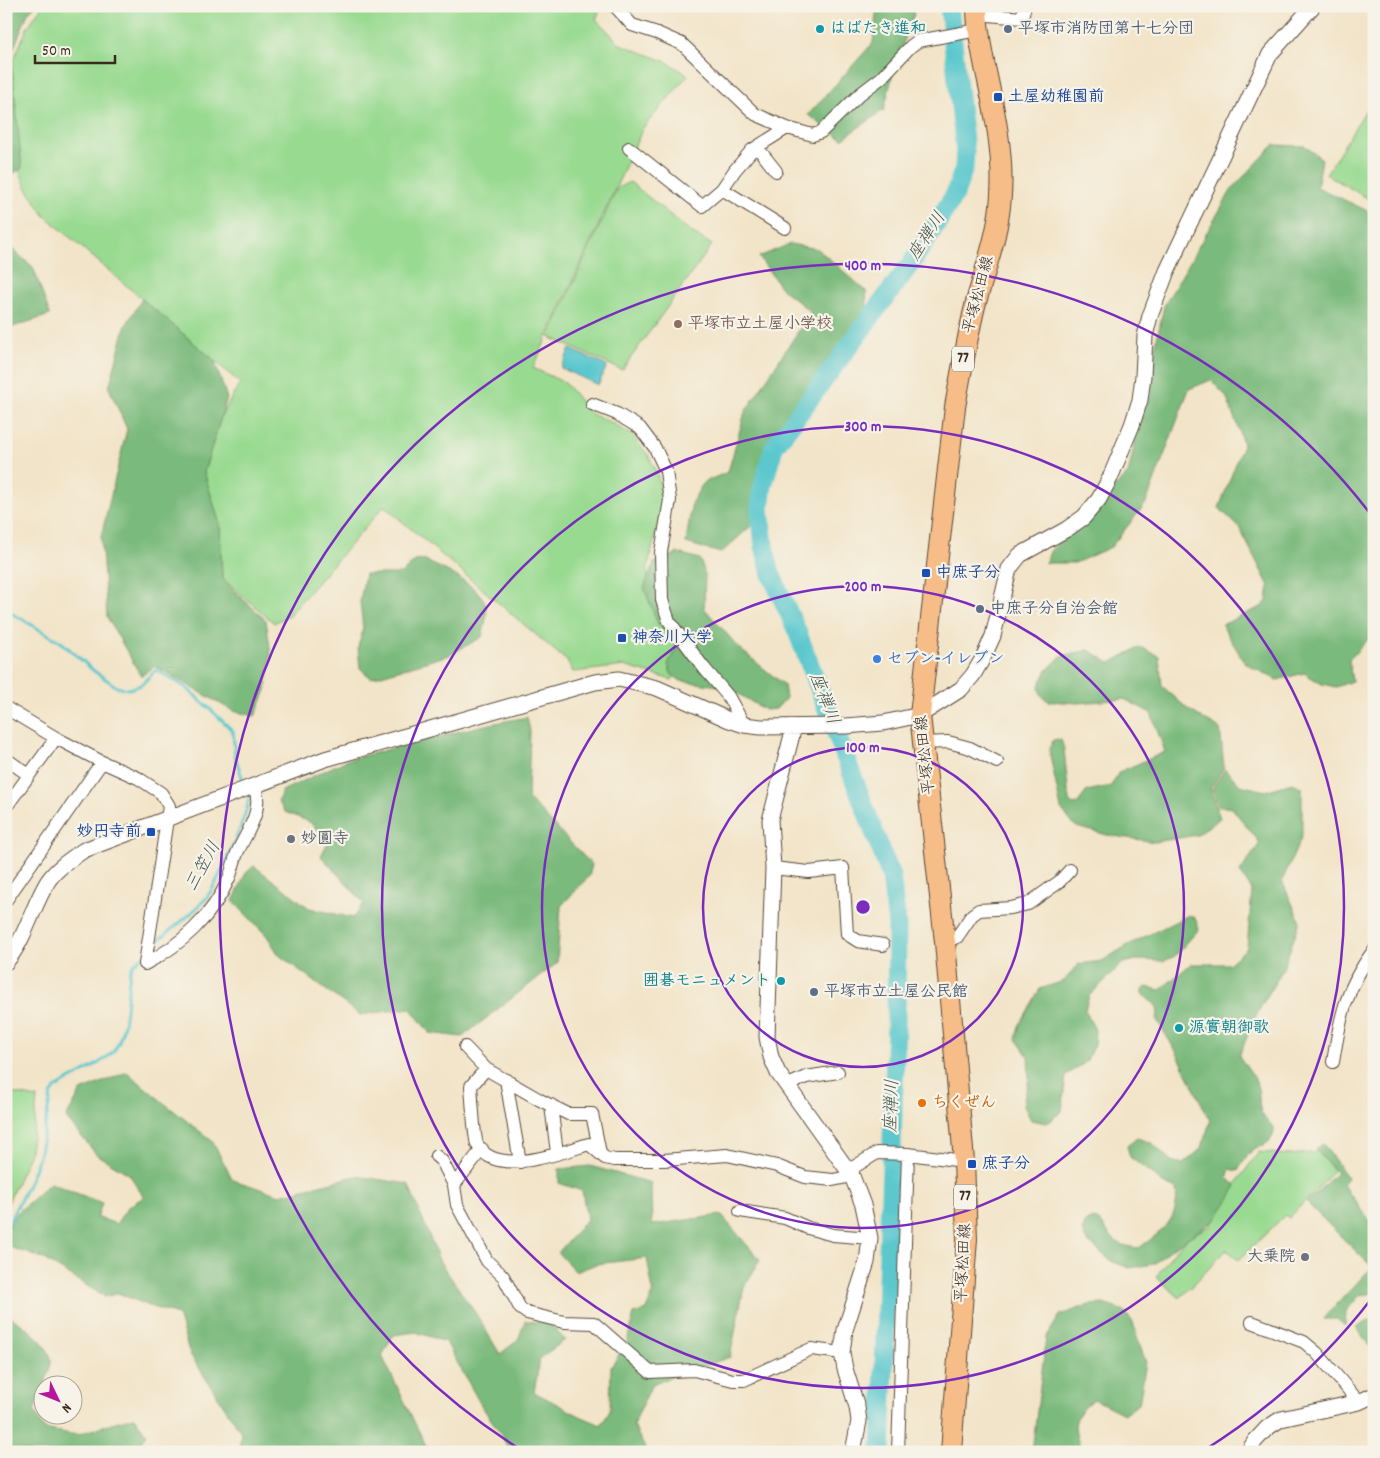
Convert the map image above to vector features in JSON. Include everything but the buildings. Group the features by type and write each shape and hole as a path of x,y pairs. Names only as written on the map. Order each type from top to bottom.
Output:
{"main road":[{"name":"平塚松田線","path":"951,1452 967,1239 964,1161 945,942 920,715 955,407 963,359 996,232 1001,196 1001,160 995,114 977,17"}],"street":[{"path":"615,6 632,25 657,32 682,44 755,114 787,128 813,135 821,132 918,41 944,35 977,17 1022,18 1025,6"},
{"path":"6,962 14,953 24,934 34,908 49,880 65,864 84,850 334,757 491,711 603,681 619,680 657,688 744,725 760,728 846,726 883,723 920,715 961,690 973,675 993,636 1009,569 1020,555 1084,517 1099,499 1110,478 1132,425 1140,400 1145,336 1150,316 1167,271 1270,54 1308,8"},
{"path":"629,148 702,206 722,189 757,147 787,128"},
{"path":"757,147 776,171"},
{"path":"722,189 785,228"},
{"path":"592,404 617,414 640,428 655,448 666,471 670,500 661,552 662,600 669,621 704,668 728,696 744,725"},
{"path":"6,708 56,738 138,778 161,793 169,806 146,964 164,954 195,928 218,902 230,876 238,850 255,820 258,808 256,792 247,788"},
{"path":"794,727 770,820 773,868 768,1037 771,1057 786,1086 852,1176 863,1205 870,1238 867,1262 845,1330 842,1353 859,1421 853,1452"},
{"path":"6,807 56,738"},
{"path":"924,743 948,742 970,748 997,762"},
{"path":"6,759 29,775"},
{"path":"6,900 102,762"},
{"path":"773,868 809,872 843,868 847,934 858,942 883,945"},
{"path":"945,942 957,937 972,915 979,910 1011,908 1028,904 1059,882 1070,870"},
{"path":"1333,1062 1340,1019 1349,991 1374,950"},
{"path":"465,1047 486,1069 568,1114 592,1114 600,1153"},
{"path":"486,1069 471,1086 477,1144 486,1154 503,1162 520,1162 589,1144 605,1158 615,1160 664,1160 727,1155 777,1166 805,1177 833,1180 852,1176"},
{"path":"786,1086 806,1077 838,1072"},
{"path":"506,1080 520,1162"},
{"path":"551,1105 557,1153"},
{"path":"454,1185 482,1149"},
{"path":"852,1176 854,1167 874,1154 880,1153 964,1161"},
{"path":"898,1452 906,1154"},
{"path":"436,1156 442,1161 454,1185 457,1206 487,1261 503,1276 520,1308 527,1313 564,1322 594,1323 650,1372 694,1370 733,1380 744,1380 811,1349 842,1353"},
{"path":"740,1211 785,1218 808,1228 833,1235 870,1238"},
{"path":"1252,1322 1304,1342 1318,1353 1359,1402"},
{"path":"1248,1452 1255,1441 1268,1428 1281,1419 1359,1402 1374,1395"}],"green space":[{"path":"6,6 35,6 28,13 11,55 22,168 6,178"},
{"path":"42,6 602,6 596,19 620,44 667,62 688,75 643,128 533,368 565,383 591,414 631,434 649,456 658,476 663,502 647,571 654,613 686,660 672,680 624,666 573,672 567,661 384,506 289,615 274,623 222,578 220,525 204,472 217,424 240,383 44,215 26,187 15,160 7,97 14,59 27,28"},
{"path":"877,6 910,6 914,14 894,69 884,110 842,139 808,115 873,43"},
{"path":"1374,97 1374,202 1326,174"},
{"path":"1274,145 1305,146 1322,159 1317,187 1374,214 1374,633 1349,660 1352,681 1336,687 1322,684 1304,673 1277,680 1245,663 1222,625 1261,607 1267,601 1269,586 1239,527 1219,508 1243,445 1226,396 1211,380 1189,389 1146,503 1111,547 1075,563 1045,563 1051,550 1128,474 1164,306 1232,189"},
{"path":"630,182 691,232 712,245 622,370 549,337 617,188"},
{"path":"6,244 33,267 50,315 6,329"},
{"path":"790,244 818,249 866,291 867,312 841,359 785,437 770,482 751,526 721,553 686,543 692,502 704,482 728,472 745,412 811,312 781,288 759,257"},
{"path":"142,299 214,360 227,398 204,472 220,525 222,578 266,620 271,655 266,690 255,716 233,711 155,666 141,676 107,617 101,537 127,429 109,388 125,327"},
{"path":"678,553 700,559 705,575 704,608 740,649 784,685 786,698 776,709 765,710 727,687 681,681 671,674 668,664 677,646 658,624 644,588 654,563"},
{"path":"423,560 459,578 477,591 486,606 482,637 449,655 371,678 360,668 358,647 363,628 360,602 365,574 401,574 415,561"},
{"path":"1140,647 1159,656 1162,686 1189,710 1220,729 1224,767 1210,789 1220,818 1197,835 1155,842 1107,835 1077,827 1061,809 1049,750 1056,739 1061,740 1064,749 1069,801 1073,805 1077,804 1087,791 1111,786 1119,772 1165,752 1151,713 1124,699 1078,703 1048,701 1041,695 1039,686 1047,670 1061,656 1089,650 1110,663"},
{"path":"527,717 530,731 528,798 592,865 589,876 561,906 557,963 462,1037 430,1033 410,1008 360,1015 279,955 267,936 233,901 246,873 254,866 309,908 353,918 364,903 321,856 328,842 310,822 285,812 278,802 282,791 347,760 480,726"},
{"path":"1225,769 1240,785 1265,791 1292,783 1302,787 1302,836 1282,881 1300,921 1283,969 1256,1015 1239,1056 1255,1079 1261,1111 1267,1121 1274,1127 1274,1133 1270,1141 1248,1155 1238,1171 1230,1169 1227,1178 1236,1185 1233,1193 1215,1220 1168,1251 1154,1264 1129,1268 1111,1261 1086,1240 1082,1231 1086,1221 1093,1218 1096,1219 1116,1241 1127,1246 1139,1248 1168,1224 1177,1200 1176,1189 1163,1183 1130,1157 1127,1146 1137,1138 1152,1143 1171,1161 1183,1164 1202,1148 1210,1121 1178,1055 1157,1020 1156,1005 1142,991 1146,987 1160,990 1191,964 1229,964 1247,948 1252,890 1240,872 1260,843 1232,808 1218,806 1212,789"},
{"path":"1189,915 1195,918 1199,929 1175,956 1164,961 1136,960 1123,963 1089,996 1085,1010 1095,1030 1094,1044 1086,1062 1066,1075 1062,1111 1047,1123 1031,1120 1023,1104 1029,1079 1028,1056 1016,1039 1019,1026 1040,989 1064,981 1079,964 1102,961 1128,945"},
{"path":"127,1072 212,1141 233,1180 280,1195 356,1176 408,1184 440,1262 476,1314 500,1354 518,1340 525,1321 549,1323 565,1340 540,1358 534,1392 601,1425 610,1411 611,1367 627,1342 634,1314 647,1310 653,1291 647,1258 596,1264 576,1272 558,1253 587,1219 582,1191 559,1183 559,1169 590,1166 651,1183 652,1225 721,1215 760,1260 744,1287 730,1357 652,1384 633,1425 647,1452 510,1452 446,1342 416,1332 393,1335 382,1356 427,1448 445,1449 447,1452 239,1452 241,1432 190,1354 178,1315 118,1293 105,1297 42,1258 6,1246 6,1231 14,1216 50,1183 102,1203 97,1217 116,1224 128,1207 144,1197 129,1174 97,1155 66,1118 81,1091"},
{"path":"6,1092 37,1098 29,1155 6,1207"},
{"path":"1323,1144 1348,1178 1343,1185 1374,1226 1374,1293 1360,1295 1346,1311 1345,1326 1337,1319 1323,1319 1372,1267 1306,1202 1337,1173 1315,1149"},
{"path":"1259,1152 1290,1155 1319,1152 1335,1170 1289,1218 1285,1215 1239,1260 1226,1249 1180,1298 1156,1277 1173,1253 1185,1241 1192,1235 1211,1226 1211,1217"},
{"path":"1103,1304 1122,1310 1133,1322 1146,1362 1139,1404 1124,1414 1094,1399 1077,1417 1075,1428 1081,1452 1032,1452 1046,1338 1060,1315 1089,1305"},
{"path":"9,1316 34,1335 45,1347 51,1360 47,1376 32,1376 32,1426 42,1426 44,1429 77,1435 134,1417 147,1435 130,1452 6,1452 6,1317"},
{"path":"1374,1318 1374,1352 1356,1327"}],"water":[{"path":"570,349 607,366 598,385 561,368"}],"waterway":[{"name":"座禅川","path":"881,1452 896,1026 897,925 891,876 797,631 771,574 764,546 760,509 763,485 774,447 912,262 955,194 964,168 965,151 949,6"},
{"name":"三笠川","path":"6,610 61,642 94,671 117,687 129,689 141,685 156,670 184,686 233,731 235,756 245,786"},
{"name":"三笠川","path":"152,946 195,910 207,897 226,862 240,828 248,801 248,794"},
{"name":"三笠川","path":"6,1228 29,1183 39,1157 51,1095 56,1088 106,1058 117,1046 123,1026 130,971 142,956"}],"place":[{"name":"はばたき進和","path":"820,29"},
{"name":"平塚市消防団第十七分団","path":"1008,29"},
{"name":"土屋幼稚園前","path":"998,97"},
{"name":"平塚市立土屋小学校","path":"678,324"},
{"name":"中庶子分","path":"926,573"},
{"name":"中庶子分自治会館","path":"980,609"},
{"name":"神奈川大学","path":"622,638"},
{"name":"セブン-イレブン","path":"877,659"},
{"name":"妙円寺前","path":"151,832"},
{"name":"妙圓寺","path":"291,839"},
{"name":"囲碁モニュメント","path":"781,981"},
{"name":"平塚市立土屋公民館","path":"814,992"},
{"name":"源實朝御歌","path":"1179,1028"},
{"name":"ちくぜん","path":"922,1103"},
{"name":"庶子分","path":"972,1164"},
{"name":"大乗院","path":"1305,1257"}]}
